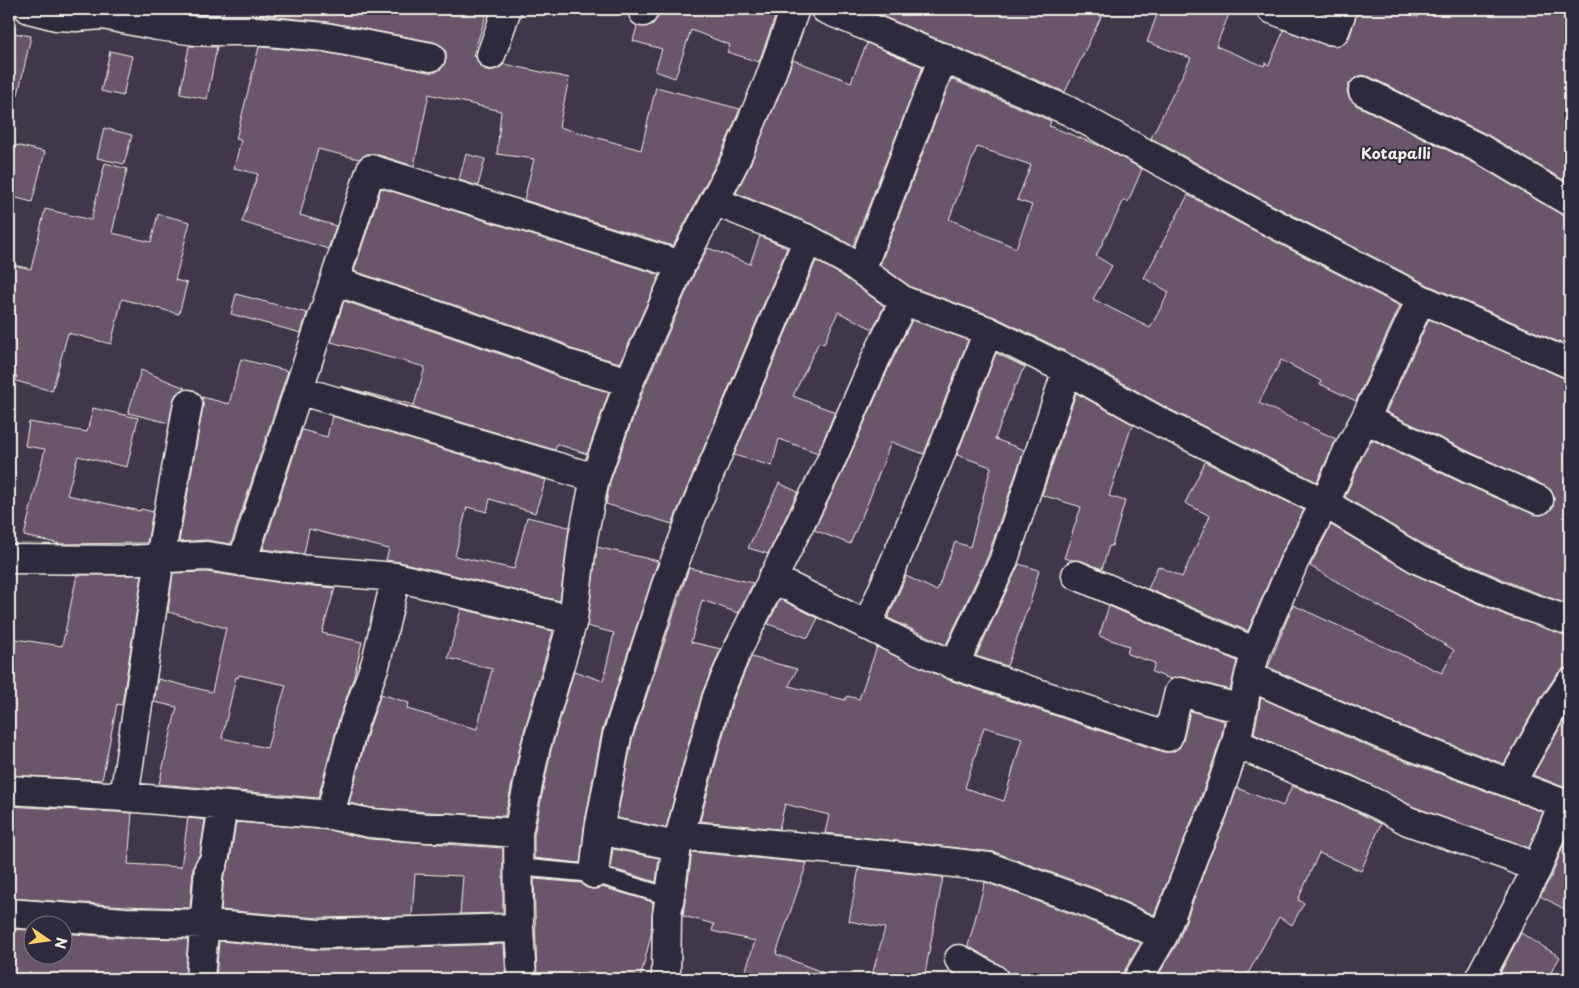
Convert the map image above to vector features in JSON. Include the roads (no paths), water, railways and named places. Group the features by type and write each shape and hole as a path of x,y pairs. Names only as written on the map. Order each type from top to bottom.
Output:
{"street":[{"path":"29,9 56,16 103,15 158,26 197,31 257,31 325,37 431,57"},
{"path":"491,55 507,9"},
{"path":"522,979 519,928 518,833 536,746 573,620 583,537 595,478 629,382 681,265 735,161 768,83 795,9"},
{"path":"825,9 1070,111 1252,212 1421,299 1570,364"},
{"path":"1271,9 1335,31 1343,9"},
{"path":"861,270 943,57"},
{"path":"1363,91 1481,149 1570,202"},
{"path":"242,562 298,390 336,282 371,169 681,265"},
{"path":"714,201 808,239 848,260 904,301 988,332 1067,370 1162,423 1325,503 1419,560 1512,601 1570,621"},
{"path":"594,874 599,830 617,736 666,585 694,511 808,239"},
{"path":"336,282 529,346 564,363 629,382"},
{"path":"1138,979 1162,936 1213,811 1236,743 1252,664 1294,562 1325,503 1348,450 1365,419 1421,299"},
{"path":"668,979 667,915 679,841 717,698 736,652 830,463 876,358 904,301"},
{"path":"867,626 938,460 988,332"},
{"path":"954,665 1004,562 1067,370"},
{"path":"298,390 595,478"},
{"path":"124,796 160,558 188,404"},
{"path":"1365,419 1539,500"},
{"path":"9,578 9,559 128,560 207,556 285,568 396,577 573,620"},
{"path":"1076,575 1252,664 1382,735 1567,804 1537,869 1479,979"},
{"path":"330,815 354,723 376,662 396,577"},
{"path":"772,578 867,626 954,665 1168,737 1179,692 1192,694 1233,707 1244,707"},
{"path":"1511,783 1553,708 1570,683"},
{"path":"1236,743 1298,771 1345,789 1408,820 1511,857 1537,869"},
{"path":"9,790 124,796 330,815 370,823 518,833"},
{"path":"200,979 209,868 213,864 215,856 223,806"},
{"path":"599,830 679,841 875,854 988,867 1089,903 1162,936"},
{"path":"9,913 125,922 203,924 319,934 519,928"},
{"path":"959,959 994,979"}],"lane":[{"path":"518,867 594,874 670,896"}],"district":[{"name":"Kotapalli","path":"1396,154"}]}
